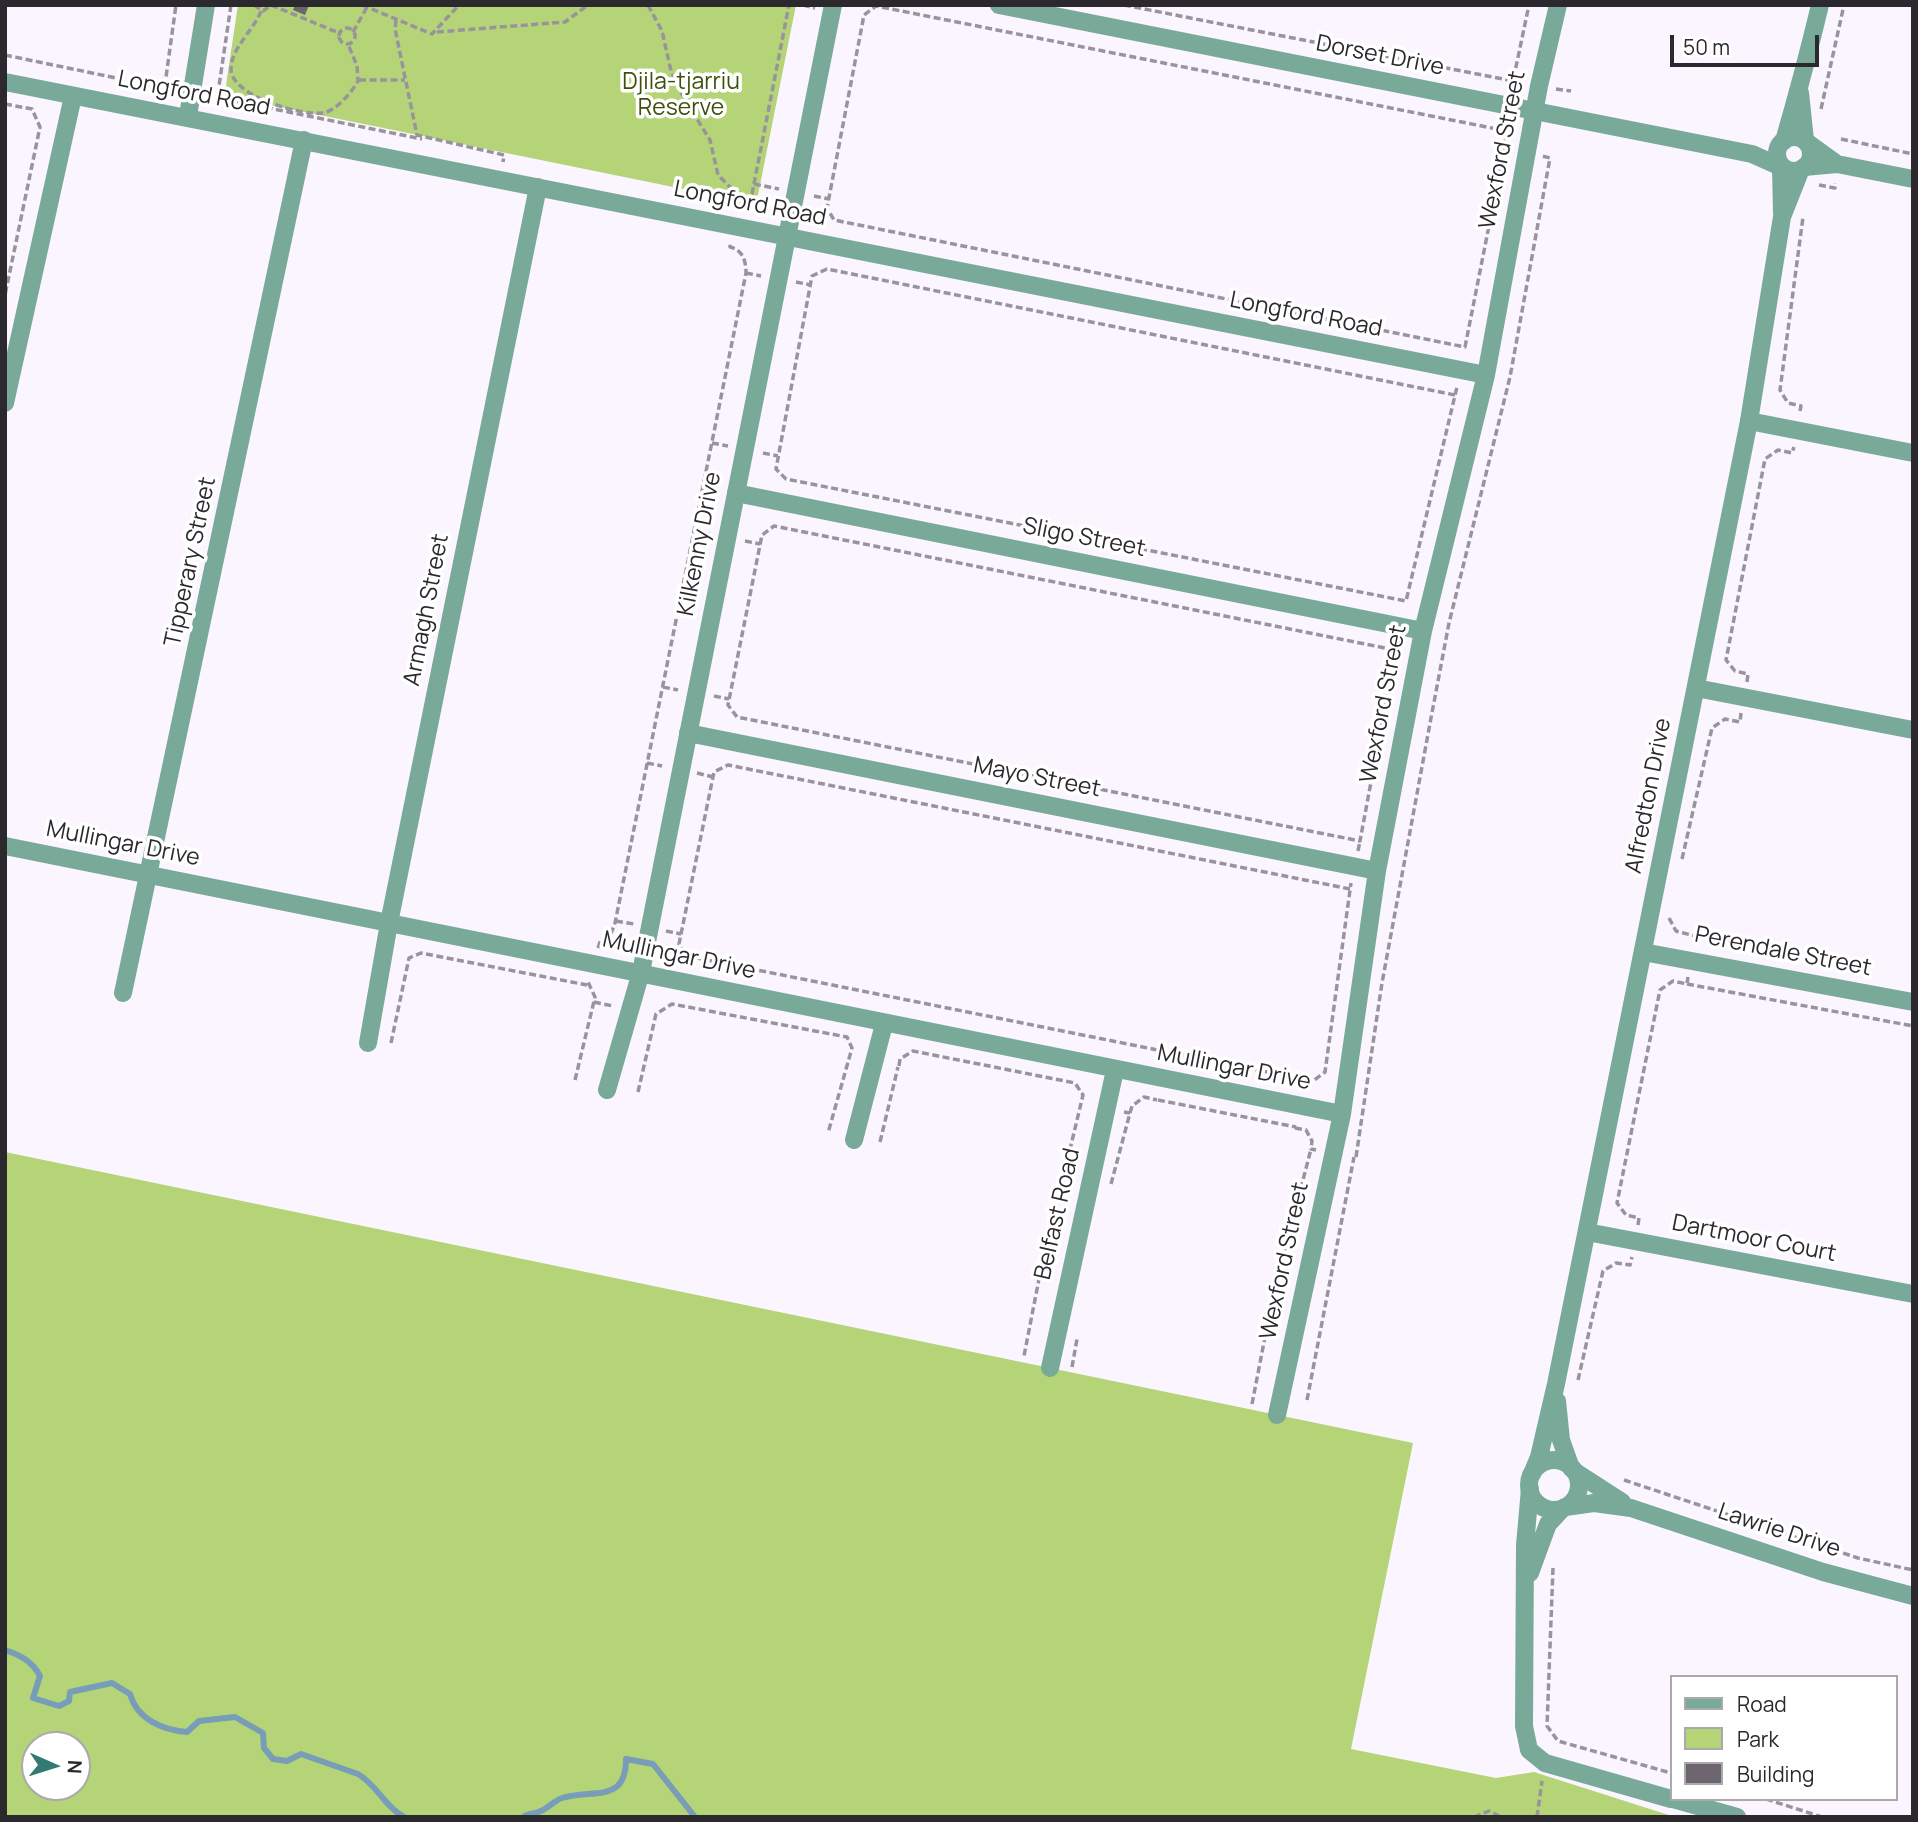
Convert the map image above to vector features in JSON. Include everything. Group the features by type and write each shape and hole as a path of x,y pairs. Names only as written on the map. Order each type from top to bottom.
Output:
{"street":[{"path":"188,117 206,5"},
{"name":"Kilkenny Drive","path":"607,1090 641,972 833,5"},
{"name":"Dorset Drive","path":"999,5 1752,154 1780,167"},
{"name":"Wexford Street","path":"1277,1415 1342,1114 1377,871 1423,631 1486,375 1534,112 1558,5"},
{"path":"1820,5 1800,93 1791,108 1777,156 1780,167 1792,171 1837,164 1913,179"},
{"name":"Longford Road","path":"5,82 1486,375"},
{"path":"1800,93 1810,158 1803,168"},
{"path":"5,403 12,333 48,218 73,96"},
{"path":"1752,154 1795,137 1807,142 1837,164"},
{"name":"Tipperary Street","path":"123,993 304,140"},
{"name":"Alfredton Drive","path":"1545,1763 1532,1754 1525,1733 1525,1545 1531,1482 1556,1384 1749,421 1782,217 1780,167"},
{"name":"Alfredton Drive","path":"1782,217 1803,168"},
{"name":"Armagh Street","path":"368,1043 389,923 538,187"},
{"path":"1749,421 1913,453"},
{"name":"Sligo Street","path":"736,493 1423,631"},
{"path":"1696,688 1913,730"},
{"name":"Mayo Street","path":"688,733 1377,871"},
{"name":"Mullingar Drive","path":"5,846 1342,1114"},
{"name":"Perendale Street","path":"1643,952 1913,1002"},
{"path":"854,1140 884,1024"},
{"name":"Belfast Road","path":"1050,1368 1115,1070"},
{"name":"Dartmoor Court","path":"1587,1232 1913,1294"},
{"name":"Alfredton Drive","path":"1556,1384 1561,1440 1573,1469"},
{"path":"1527,1580 1545,1530 1563,1508 1574,1500 1578,1489 1573,1469 1561,1462 1550,1461 1539,1465 1531,1482 1540,1505 1550,1510 1563,1508"},
{"name":"Lawrie Drive","path":"1573,1469 1631,1508"},
{"name":"Lawrie Drive","path":"1563,1508 1594,1503 1631,1508 1834,1575 1913,1596"},
{"path":"1545,1763 1670,1798"},
{"path":"1679,1801 1737,1817"}],"path":[{"path":"5,55 155,86 166,77 176,5"},
{"path":"231,5 219,86 229,100 504,155 500,179"},
{"path":"254,5 261,11"},
{"path":"339,33 271,5 261,11 236,53 231,69 234,79 249,93 273,104 321,114 348,95 359,80"},
{"path":"437,32 459,5"},
{"path":"348,44 354,39 364,6 429,33 565,22 588,5"},
{"path":"587,985 601,939 610,936 615,923 746,273 746,260 736,248 730,247 736,206 733,190 718,175 710,141 680,91 671,71 662,31 648,5"},
{"path":"736,206 752,194 789,5"},
{"path":"1124,5 1513,81 1529,5"},
{"path":"1821,114 1843,5"},
{"path":"876,6 1507,131 1504,150 1465,347 834,220 827,208 863,17 876,6"},
{"path":"396,20 394,26 416,133 422,139"},
{"path":"339,33 347,28 354,32"},
{"path":"339,33 340,41 348,44"},
{"path":"348,44 359,80"},
{"path":"359,80 405,80"},
{"path":"5,104 33,109 40,127 5,295"},
{"path":"1813,189 1819,185 1835,188 1838,138 1913,154"},
{"path":"1356,1157 1394,913 1449,623 1510,377 1545,200 1550,158 1504,150"},
{"path":"754,184 796,193"},
{"path":"1681,863 1712,727 1725,719 1740,722 1748,674 1735,671 1726,660 1765,459 1779,450 1792,453 1797,430 1801,406 1788,403 1780,390 1805,204"},
{"path":"827,269 1455,395 1406,601 784,479 776,469 812,276 827,269"},
{"path":"775,526 1395,650 1360,841 737,717 728,705 762,535 775,526"},
{"path":"728,765 1350,890 1325,1072 1313,1081 687,956 679,944 714,772 728,765"},
{"path":"1669,918 1676,931 1695,936 1687,984"},
{"path":"391,1042 409,958 421,953 587,985 595,997 575,1080"},
{"path":"1575,1391 1603,1271 1616,1263 1630,1265 1639,1218 1626,1215 1617,1203 1660,990 1673,981 1913,1026"},
{"path":"638,1091 656,1014 672,1004 847,1037 852,1048 828,1133"},
{"path":"899,1066 900,1059 913,1051 1075,1083 1083,1095 1039,1279 1024,1356"},
{"path":"1252,1404 1273,1296 1311,1149"},
{"path":"1615,1477 1858,1558 1913,1570"},
{"path":"1553,1555 1547,1726 1558,1741 1670,1773"},
{"path":"1537,1817 1545,1763"},
{"path":"1772,1801 1822,1817"},
{"path":"1474,1817 1489,1811 1502,1817"}],"green space":[{"name":"Djila-tjarriu Reserve","path":"238,5 796,5 758,195 747,202 231,97 226,85"},
{"path":"5,1152 1413,1443 1351,1749 1496,1778 1534,1772 1675,1817 5,1817"}],"building":[{"path":"295,5 309,5 305,15 293,10"}],"waterway":[{"path":"5,1650 25,1659 40,1676 33,1698 59,1706 69,1701 70,1692 112,1683 130,1694 138,1710 152,1722 169,1729 187,1732 199,1721 235,1717 263,1733 264,1748 273,1759 287,1761 301,1754 358,1774 404,1817"},
{"path":"523,1817 541,1811 562,1798 613,1789 620,1783 626,1759 653,1764 695,1817"}]}
